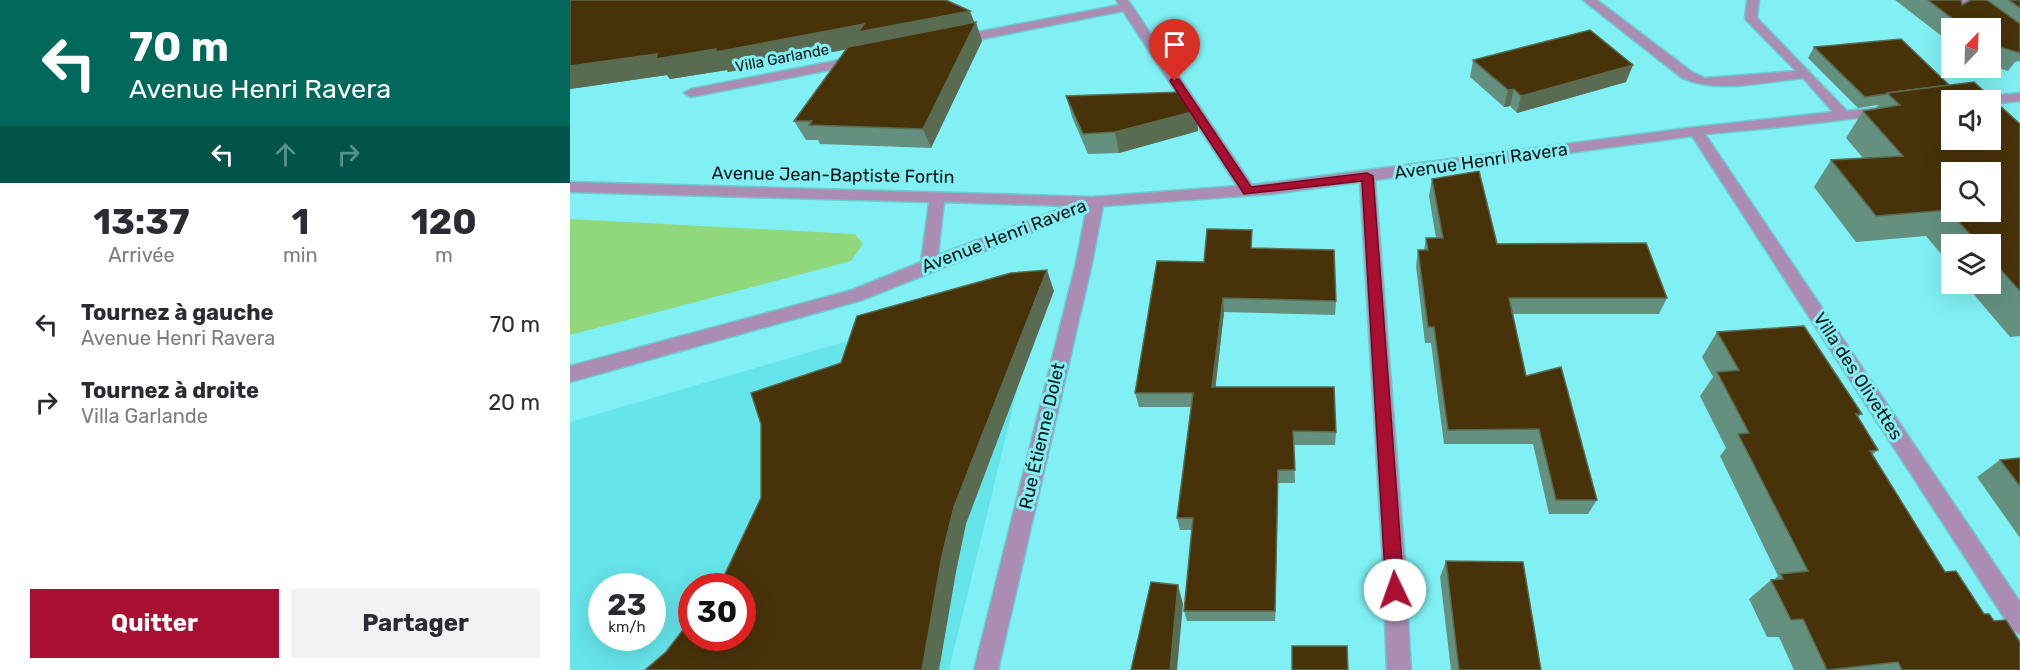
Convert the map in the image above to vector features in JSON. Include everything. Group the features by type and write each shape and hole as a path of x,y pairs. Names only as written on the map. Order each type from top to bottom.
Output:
{"street":[{"path":"1589,0 1687,75 1703,82 1806,74"},
{"path":"1753,0 1751,20 1806,74 1844,116"},
{"path":"1963,0 2020,44"},
{"path":"938,44 1124,4 1248,191"},
{"name":"Villa Garlande","path":"692,93 868,58"},
{"path":"2001,99 2020,98"},
{"name":"Avenue Henri Ravera","path":"570,374 856,295 929,264 1096,201 1248,191 1696,131 1895,110"},
{"name":"Villa des Olivettes","path":"1696,131 2020,622"},
{"path":"1367,176 1393,549 1399,670"},
{"name":"Avenue Jean-Baptiste Fortin","path":"570,188 1096,201"},
{"path":"929,264 938,197"},
{"name":"Rue Étienne Dolet","path":"986,670 1084,263 1096,201"}],"shaded area":[{"path":"1043,284 949,670 570,670 570,422"}],"green space":[{"path":"570,219 855,234 863,244 851,261 570,335"}],"building":[{"path":"570,0 946,0 970,11 858,32 864,24 716,52 716,49 656,59 657,54 570,66"},
{"path":"1928,0 1961,0 1962,5 1971,0 1987,0 2020,24 2020,53 2001,47 2001,18 1952,18"},
{"path":"2009,0 2020,0 2020,8"},
{"path":"976,22 923,129 809,125 812,121 794,121 848,47"},
{"path":"1590,30 1633,65 1521,96 1514,89 1508,90 1473,60"},
{"path":"1901,39 1949,85 1865,97 1814,47"},
{"path":"1974,82 1983,90 1941,90 1941,150 2001,150 2001,107 2020,124 2020,291 2001,270 2001,234 1970,234 1959,222 2001,222 2001,162 1941,162 1941,211 1876,216 1831,160 1903,156 1863,111 1900,105 1887,93"},
{"path":"1183,92 1196,111 1115,132 1083,134 1066,96"},
{"path":"1479,171 1497,244 1646,243 1667,298 1509,298 1526,376 1561,367 1597,500 1556,500 1539,429 1448,430 1434,327 1428,327 1418,250 1428,250 1426,238 1443,238 1432,179"},
{"path":"1207,229 1252,230 1251,248 1334,250 1336,301 1223,298 1212,387 1334,387 1336,432 1293,431 1295,470 1278,470 1275,611 1184,611 1193,518 1177,518 1193,393 1135,393 1157,261 1204,262"},
{"path":"1047,270 954,507 942,556 922,670 645,670 666,652 678,636 678,651 756,651 756,573 725,573 761,498 761,424 751,393 841,363 857,316 1011,273"},
{"path":"1804,326 1862,414 1856,414 1878,450 1870,451 1945,572 1956,571 1984,614 1989,614 1994,621 2006,620 2020,642 2020,670 1902,670 1898,662 1827,670 1803,619 1791,620 1771,580 1783,579 1781,574 1808,571 1738,434 1749,433 1717,372 1739,370 1717,332"},
{"path":"2020,458 2020,486 2000,460"},
{"path":"1446,561 1523,562 1541,670 1459,670"},
{"path":"1151,582 1178,585 1170,670 1131,670"},
{"path":"1292,646 1347,646 1348,670 1292,670"}],"route":[{"path":"1175,81 1248,191 1367,176 1395,590"}]}
